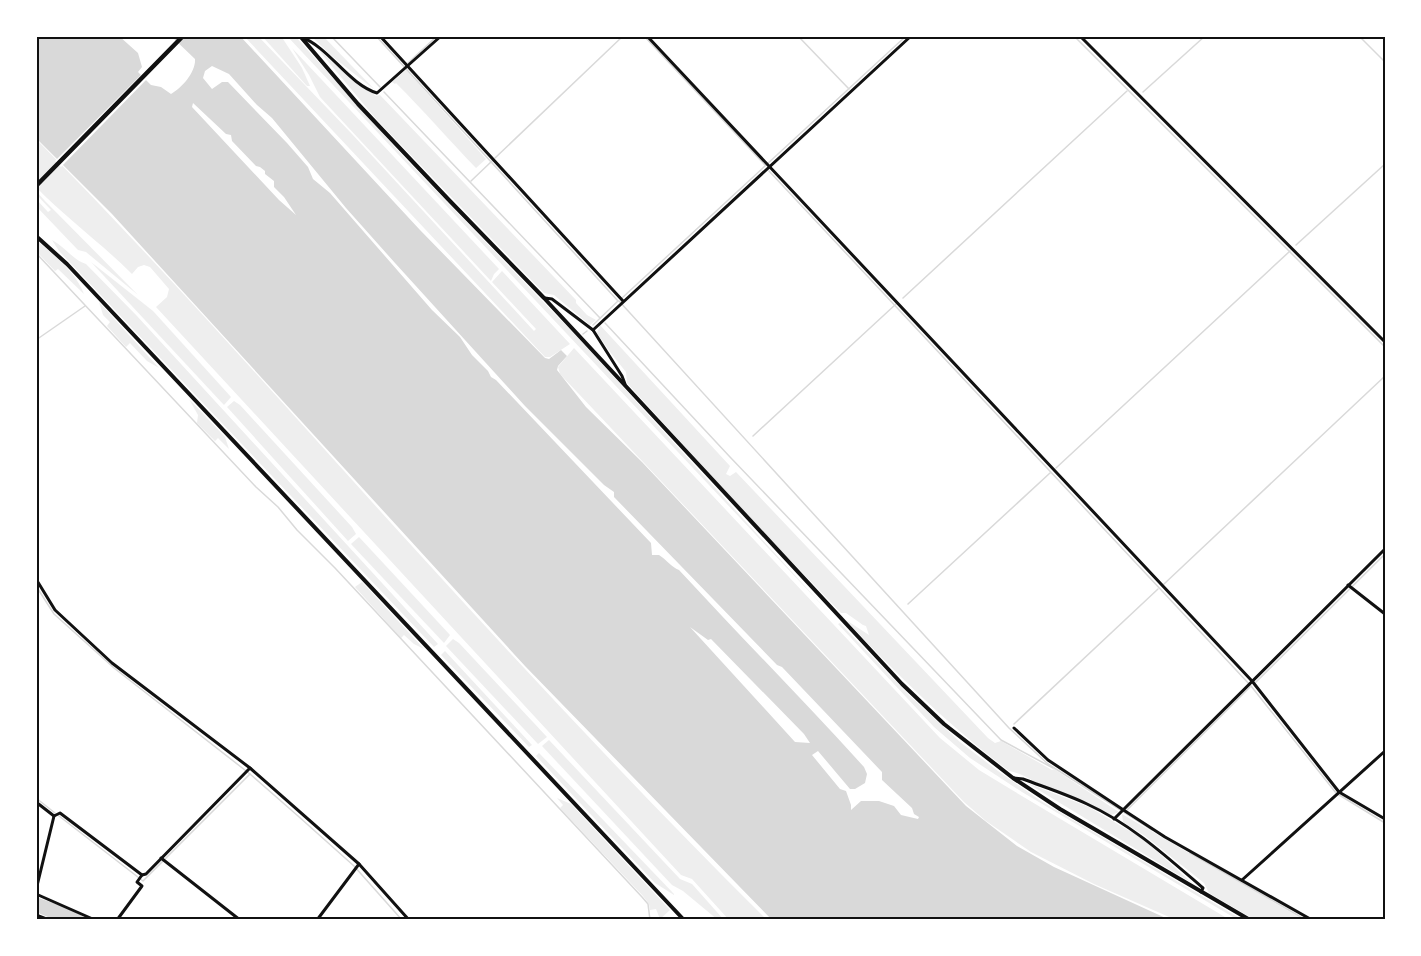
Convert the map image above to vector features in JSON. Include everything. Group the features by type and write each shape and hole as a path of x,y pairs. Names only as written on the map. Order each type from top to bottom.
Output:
{"main road":[{"path":"36,186 183,36"}],"street":[{"path":"300,36 310,40 374,93 382,90 441,36"},
{"path":"300,36 391,139 625,384 902,684 944,724 1013,778 1250,920"},
{"path":"380,36 621,301"},
{"path":"647,36 1251,683 1338,794 1385,819"},
{"path":"593,330 621,301 768,165 911,36"},
{"path":"1080,36 1385,342"},
{"path":"36,236 67,264 684,920"},
{"path":"544,298 552,299 593,330 625,384"},
{"path":"1114,819 1350,587 1385,549"},
{"path":"36,579 55,610 112,663 248,771 357,866 409,920"},
{"path":"1350,587 1385,614"},
{"path":"1014,728 1048,760 1123,811 1312,920"},
{"path":"1242,880 1385,751"},
{"path":"117,920 142,886 137,882 140,877 163,860 248,771"},
{"path":"1013,778 1023,779 1088,804 1114,819 1143,837 1203,888 1201,892"},
{"path":"36,802 55,819 36,892 95,920"},
{"path":"54,816 60,813 140,877"},
{"path":"163,860 240,920"},
{"path":"317,920 357,866"},
{"path":"36,915 49,920"}],"shaded area":[{"path":"36,36 119,36 138,53 142,67 138,72 151,85 161,87 171,94 188,79 195,59 171,36 240,36 420,230 545,358 549,359 561,350 567,356 557,370 586,407 642,462 966,806 1017,846 1054,867 1170,920 772,920 525,666 112,214 36,138","holes":["212,66 229,74 272,118 346,208 525,406 604,485 614,492 614,497 882,772 882,780 912,808 914,814 919,817 918,819 901,815 894,806 879,801 861,801 851,810 846,791 840,789 812,755 818,751 850,789 855,789 865,783 867,774 864,767 679,570 659,555 652,555 651,543 491,377 460,337 432,310 330,193 313,179 308,167 287,143 228,82 222,82 212,89 203,78 205,71","193,103 226,134 231,135 232,141 256,166 265,171 265,174 274,181 274,187 296,215 279,200 192,107","690,627 708,640 711,639 804,734 810,743 795,742"]},
{"path":"244,36 258,36 534,331 536,329 492,282 502,271 570,344 550,357 545,357"},
{"path":"262,36 280,36 283,39 302,68 310,86 307,86"},
{"path":"287,36 295,36 402,155 580,340 834,618"},
{"path":"311,36 323,36 375,90 333,57"},
{"path":"315,46 376,96 380,95 576,300 587,315 596,320 590,325 554,295 544,293 377,120"},
{"path":"292,48 499,269 491,281 320,97"},
{"path":"406,70 486,159 476,168 396,83 392,82"},
{"path":"36,139 175,285 536,681 767,920 729,920 692,879 681,875 156,307 167,297 169,289 150,267 144,265 138,267 132,274 36,187"},
{"path":"36,191 138,295 86,252 78,250 36,206 36,199 48,212 51,210 36,194"},
{"path":"36,240 70,271 84,294 58,269 55,271 36,251"},
{"path":"52,240 77,260 86,264 137,316 438,644 434,647 59,251"},
{"path":"91,262 153,311 231,397 224,405"},
{"path":"99,302 159,368 147,361 130,343 126,347 107,326 110,322 103,315"},
{"path":"600,325 730,466 726,474 730,476 736,472 988,738 995,743 1001,741 1052,770 1054,769 1119,812 1111,815 1023,775 1009,771 924,699 846,620 869,635 866,626 846,613 841,613 751,519 627,383 626,372 597,333"},
{"path":"574,348 940,738 979,770 1230,920 1176,920 1094,884 1031,852 986,821 964,802 560,374 558,367"},
{"path":"189,399 225,437 229,449 218,438 215,441 197,423 198,415"},
{"path":"234,401 352,527 356,534 348,541 227,407"},
{"path":"359,537 450,635 444,643 351,544"},
{"path":"362,582 424,649 404,635 401,638 355,587"},
{"path":"840,623 909,695 960,742 998,771 1041,801 1243,920 1238,920 1022,792 970,758 934,727 838,624"},
{"path":"453,639 547,737 538,744 446,646"},
{"path":"445,651 532,745 529,747 441,655"},
{"path":"549,740 680,879 692,884 724,920 718,920 683,891 672,885 542,746"},
{"path":"539,753 674,895 655,883 536,756"},
{"path":"1027,783 1089,807 1143,839 1192,883"},
{"path":"557,798 571,804 670,910 660,919 656,909 650,910 643,896 560,808 563,805"},
{"path":"1122,814 1304,920 1255,920 1209,893 1204,883 1145,836 1123,822"},
{"path":"36,897 67,908 90,920 55,920 36,912"}],"pier":[{"path":"143,73 148,78 61,167 55,161"}],"waterway":[{"path":"331,36 380,87"},
{"path":"376,36 618,301"},
{"path":"408,63 437,36"},
{"path":"495,158 623,36"},
{"path":"644,36 765,165"},
{"path":"798,36 849,89"},
{"path":"622,298 906,36"},
{"path":"1074,36 1385,347"},
{"path":"1143,92 1205,36"},
{"path":"1359,36 1385,62"},
{"path":"903,298 1127,91"},
{"path":"384,92 600,318"},
{"path":"471,181 492,161"},
{"path":"1296,245 1385,164"},
{"path":"769,171 1251,686 1336,793 1385,823"},
{"path":"1056,468 1290,251"},
{"path":"36,253 256,487 278,507 297,530 642,897 648,904 650,920"},
{"path":"593,325 618,301"},
{"path":"619,301 1009,728 1048,764 1152,830"},
{"path":"753,436 896,304"},
{"path":"36,340 85,306"},
{"path":"605,323 1001,740 1053,768"},
{"path":"583,334 587,331"},
{"path":"1164,584 1385,376"},
{"path":"908,604 1050,473"},
{"path":"1254,684 1385,554"},
{"path":"36,586 54,614 114,668 250,774 298,816 354,866 402,920"},
{"path":"1014,724 1158,589"},
{"path":"1126,811 1250,687"},
{"path":"59,816 143,881 250,774"},
{"path":"36,798 55,813"},
{"path":"1190,853 1306,920"}]}
